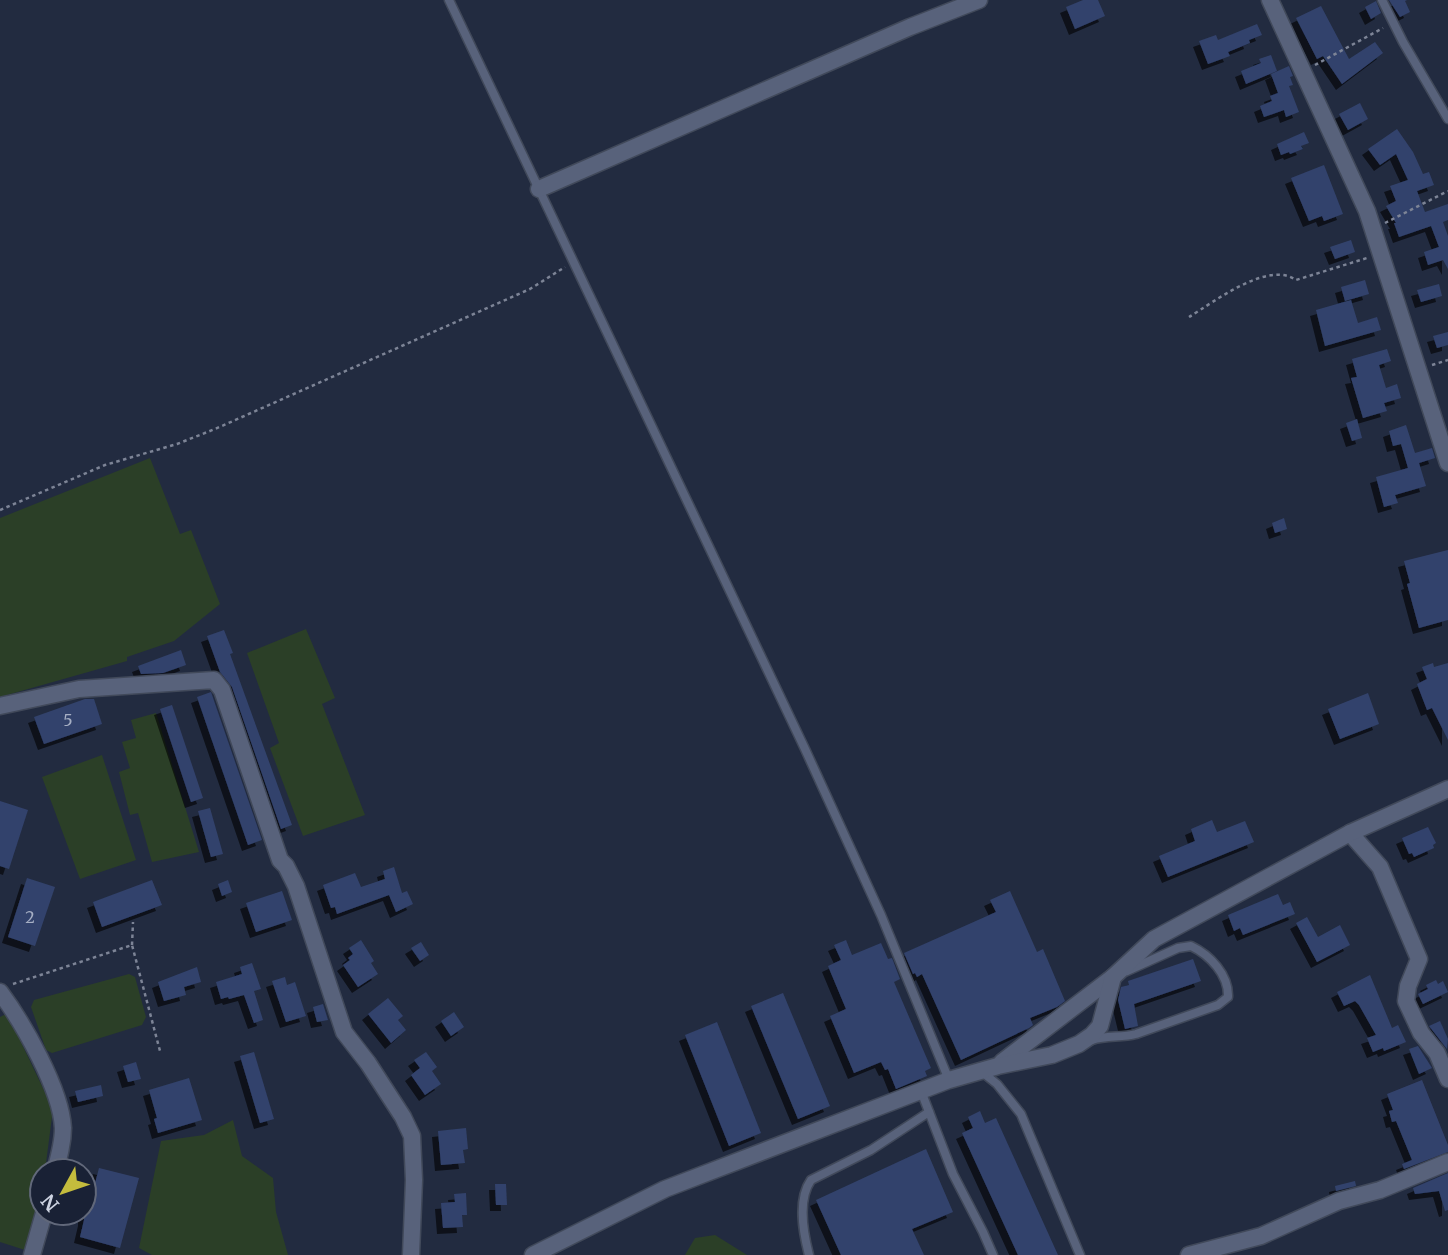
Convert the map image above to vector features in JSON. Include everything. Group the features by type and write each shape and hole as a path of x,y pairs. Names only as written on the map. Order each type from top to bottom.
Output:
{"street":[{"path":"539,189 910,27 979,0"},
{"path":"1270,0 1367,211 1448,463"},
{"path":"0,706 79,689 100,690 214,680 222,690 280,860 296,886 332,1003 344,1032 368,1063 412,1136 414,1180 411,1255"},
{"path":"998,1066 1113,977 1154,939 1350,833 1448,789"},
{"path":"1350,833 1380,867 1419,959 1408,986 1406,1001 1421,1034 1437,1053 1448,1079"},
{"path":"533,1255 665,1189 948,1080 980,1070 1052,1055 1079,1044 1100,1026 1113,977"},
{"path":"7,988 13,1009 57,1098 63,1128 58,1157"},
{"path":"1189,1255 1261,1237 1339,1201 1380,1190 1448,1162"},
{"path":"32,1255 40,1227"}],"lane":[{"path":"449,0 805,749 881,915 948,1080"},
{"path":"1381,0 1448,119"},
{"path":"1079,1044 1104,1037 1136,1034 1218,1005 1228,997 1225,977 1207,957 1191,946 1178,948 1113,977"},
{"path":"980,1070 997,1084 1021,1114 1080,1255"},
{"path":"921,1091 953,1174 993,1255"},
{"path":"809,1255 803,1211 805,1188 811,1180 871,1150 929,1112"}],"path":[{"path":"1303,71 1393,23"},
{"path":"1373,230 1448,191"},
{"path":"1189,317 1263,276 1290,275 1296,280 1381,253"},
{"path":"0,510 105,466 177,444 215,429 530,289 555,276 572,262"},
{"path":"1418,369 1448,360"},
{"path":"133,922 132,945 160,1051"},
{"path":"7,988 132,945"}],"green space":[{"path":"150,458 180,534 191,530 220,604 174,641 127,657 127,661 0,697 0,518"},
{"path":"306,629 335,698 322,704 365,815 303,836 270,748 279,743 247,653"},
{"path":"156,713 199,852 152,862 138,813 130,815 119,772 130,768 122,742 136,738 131,720"},
{"path":"102,755 136,860 80,879 42,777"},
{"path":"129,974 135,977 146,1017 142,1025 52,1053 46,1050 31,1007 34,1000"},
{"path":"8,1015 53,1109 47,1157 28,1157 28,1227 32,1227 25,1250 0,1242 0,1017"},
{"path":"233,1120 242,1156 273,1178 276,1212 288,1255 152,1255 139,1248 161,1141 204,1135"},
{"path":"715,1235 747,1255 685,1255 695,1238"}],"building":[{"path":"1083,0 1098,0 1105,16 1075,29 1066,7"},
{"path":"1389,0 1407,0 1405,1 1410,12 1400,17"},
{"path":"1376,1 1381,13 1371,19 1365,7"},
{"path":"1321,6 1349,59 1375,42 1383,53 1342,84 1323,56 1317,59 1296,18"},
{"path":"1257,24 1262,35 1228,52 1230,56 1208,64 1199,41 1216,35 1218,40"},
{"path":"1271,55 1277,71 1246,84 1241,71 1261,63 1259,59"},
{"path":"1289,66 1293,85 1289,86 1299,112 1286,117 1284,110 1264,117 1260,106 1272,101 1270,96 1278,93 1271,74"},
{"path":"1360,103 1368,119 1348,130 1339,114"},
{"path":"1397,129 1413,152 1423,174 1429,172 1434,185 1417,191 1425,212 1448,204 1448,220 1443,222 1448,236 1448,269 1443,260 1428,265 1424,252 1439,247 1431,226 1399,237 1396,223 1386,206 1396,201 1390,186 1408,180 1396,154 1380,165 1368,149"},
{"path":"1304,132 1309,143 1301,146 1303,149 1281,155 1277,144"},
{"path":"1324,165 1343,214 1324,221 1322,216 1309,221 1291,178"},
{"path":"1351,240 1355,252 1335,259 1330,247"},
{"path":"1365,280 1369,294 1345,301 1341,287"},
{"path":"1439,284 1442,296 1421,302 1417,290"},
{"path":"1351,300 1358,323 1377,317 1381,330 1325,346 1316,310"},
{"path":"1448,332 1448,345 1437,348 1433,336"},
{"path":"1387,349 1391,361 1379,365 1386,388 1397,384 1401,398 1384,403 1387,411 1363,418 1351,378 1357,377 1352,359"},
{"path":"1357,419 1362,438 1352,441 1346,423"},
{"path":"1406,425 1415,453 1432,448 1435,458 1419,463 1426,486 1395,495 1398,503 1384,507 1376,477 1408,468 1401,444 1393,446 1389,431"},
{"path":"1284,518 1287,529 1275,533 1272,523"},
{"path":"1448,550 1448,620 1419,628 1404,561"},
{"path":"224,630 233,653 230,654 292,825 281,829 232,687 220,672 207,636"},
{"path":"181,650 186,665 163,673 141,674 138,666"},
{"path":"1433,663 1434,667 1448,663 1448,740 1432,708 1427,710 1417,684 1427,679 1422,667"},
{"path":"211,692 262,840 248,845 197,697"},
{"path":"1368,693 1379,724 1340,739 1328,709"},
{"path":"85,699 94,699 102,724 44,744 34,717"},
{"path":"172,705 203,798 191,802 160,709"},
{"path":"0,801 28,810 9,869 0,866"},
{"path":"210,808 223,854 211,857 198,811"},
{"path":"1212,820 1217,832 1245,821 1254,842 1168,877 1159,856 1195,841 1191,829"},
{"path":"1428,827 1436,843 1434,848 1414,857 1412,853 1409,854 1402,838"},
{"path":"394,867 402,893 407,891 413,904 396,912 389,895 337,914 335,907 331,908 323,885 355,873 361,887 385,879 383,871"},
{"path":"27,878 55,887 35,946 8,937"},
{"path":"152,880 162,905 102,927 93,902"},
{"path":"228,880 232,892 222,896 218,884"},
{"path":"282,891 292,920 256,932 246,903"},
{"path":"1010,891 1037,952 1043,949 1065,1001 1030,1018 1033,1025 1029,1028 961,1060 922,974 917,977 913,974 904,953 996,912 990,900"},
{"path":"1278,894 1283,905 1290,902 1295,914 1243,935 1240,928 1234,931 1228,915"},
{"path":"1307,917 1318,937 1340,925 1350,945 1317,962 1296,923"},
{"path":"361,940 374,961 371,963 378,974 358,987 343,965 353,954 349,948"},
{"path":"846,940 852,955 881,943 888,959 892,958 900,979 894,982 931,1068 925,1071 927,1076 896,1089 888,1069 885,1070 881,1062 854,1073 830,1016 846,1009 828,966 841,960 834,945"},
{"path":"421,942 429,955 420,961 411,948"},
{"path":"1193,959 1201,981 1134,1004 1138,1026 1125,1029 1118,1000 1121,987 1129,985 1128,981"},
{"path":"252,963 261,989 254,991 263,1020 254,1023 244,995 221,999 216,982 242,974 240,967"},
{"path":"197,967 201,982 184,987 186,995 164,1001 158,982"},
{"path":"1370,975 1392,1028 1398,1025 1406,1042 1384,1051 1383,1048 1373,1052 1367,1038 1376,1035 1359,1005 1355,1001 1344,1006 1337,992"},
{"path":"285,977 287,985 295,982 306,1016 286,1022 272,981"},
{"path":"1436,980 1438,984 1443,981 1448,992 1423,1004 1418,994 1428,989 1426,985"},
{"path":"783,993 830,1106 798,1119 751,1006"},
{"path":"388,998 403,1016 398,1020 406,1030 391,1043 368,1014"},
{"path":"323,1004 328,1020 317,1022 313,1007"},
{"path":"454,1012 464,1027 451,1036 441,1021"},
{"path":"1440,1021 1448,1039 1447,1049 1429,1026"},
{"path":"717,1022 761,1133 729,1146 685,1035"},
{"path":"1418,1046 1432,1068 1419,1074 1409,1049"},
{"path":"254,1052 274,1119 260,1123 240,1056"},
{"path":"426,1052 437,1067 432,1071 441,1084 425,1095 411,1075 420,1068 414,1060"},
{"path":"136,1062 141,1079 128,1082 123,1066"},
{"path":"189,1078 202,1120 158,1133 149,1090"},
{"path":"1422,1080 1448,1145 1448,1152 1404,1169 1402,1164 1412,1160 1396,1121 1392,1122 1389,1111 1393,1110 1387,1094"},
{"path":"101,1085 103,1096 78,1102 75,1091"},
{"path":"980,1111 985,1123 996,1118 1058,1255 1018,1255 962,1133 973,1128 968,1117"},
{"path":"466,1128 468,1149 463,1150 465,1163 441,1165 438,1131"},
{"path":"926,1149 953,1212 912,1229 924,1255 841,1255 816,1200"},
{"path":"99,1168 139,1178 120,1248 80,1237 82,1227 98,1227"},
{"path":"1448,1173 1448,1210 1445,1211 1439,1191 1415,1194 1413,1188"},
{"path":"1355,1181 1356,1186 1336,1191 1335,1186"},
{"path":"495,1184 506,1184 507,1205 496,1205"},
{"path":"466,1193 467,1215 462,1215 463,1227 443,1228 441,1203 455,1202 454,1194"}]}
